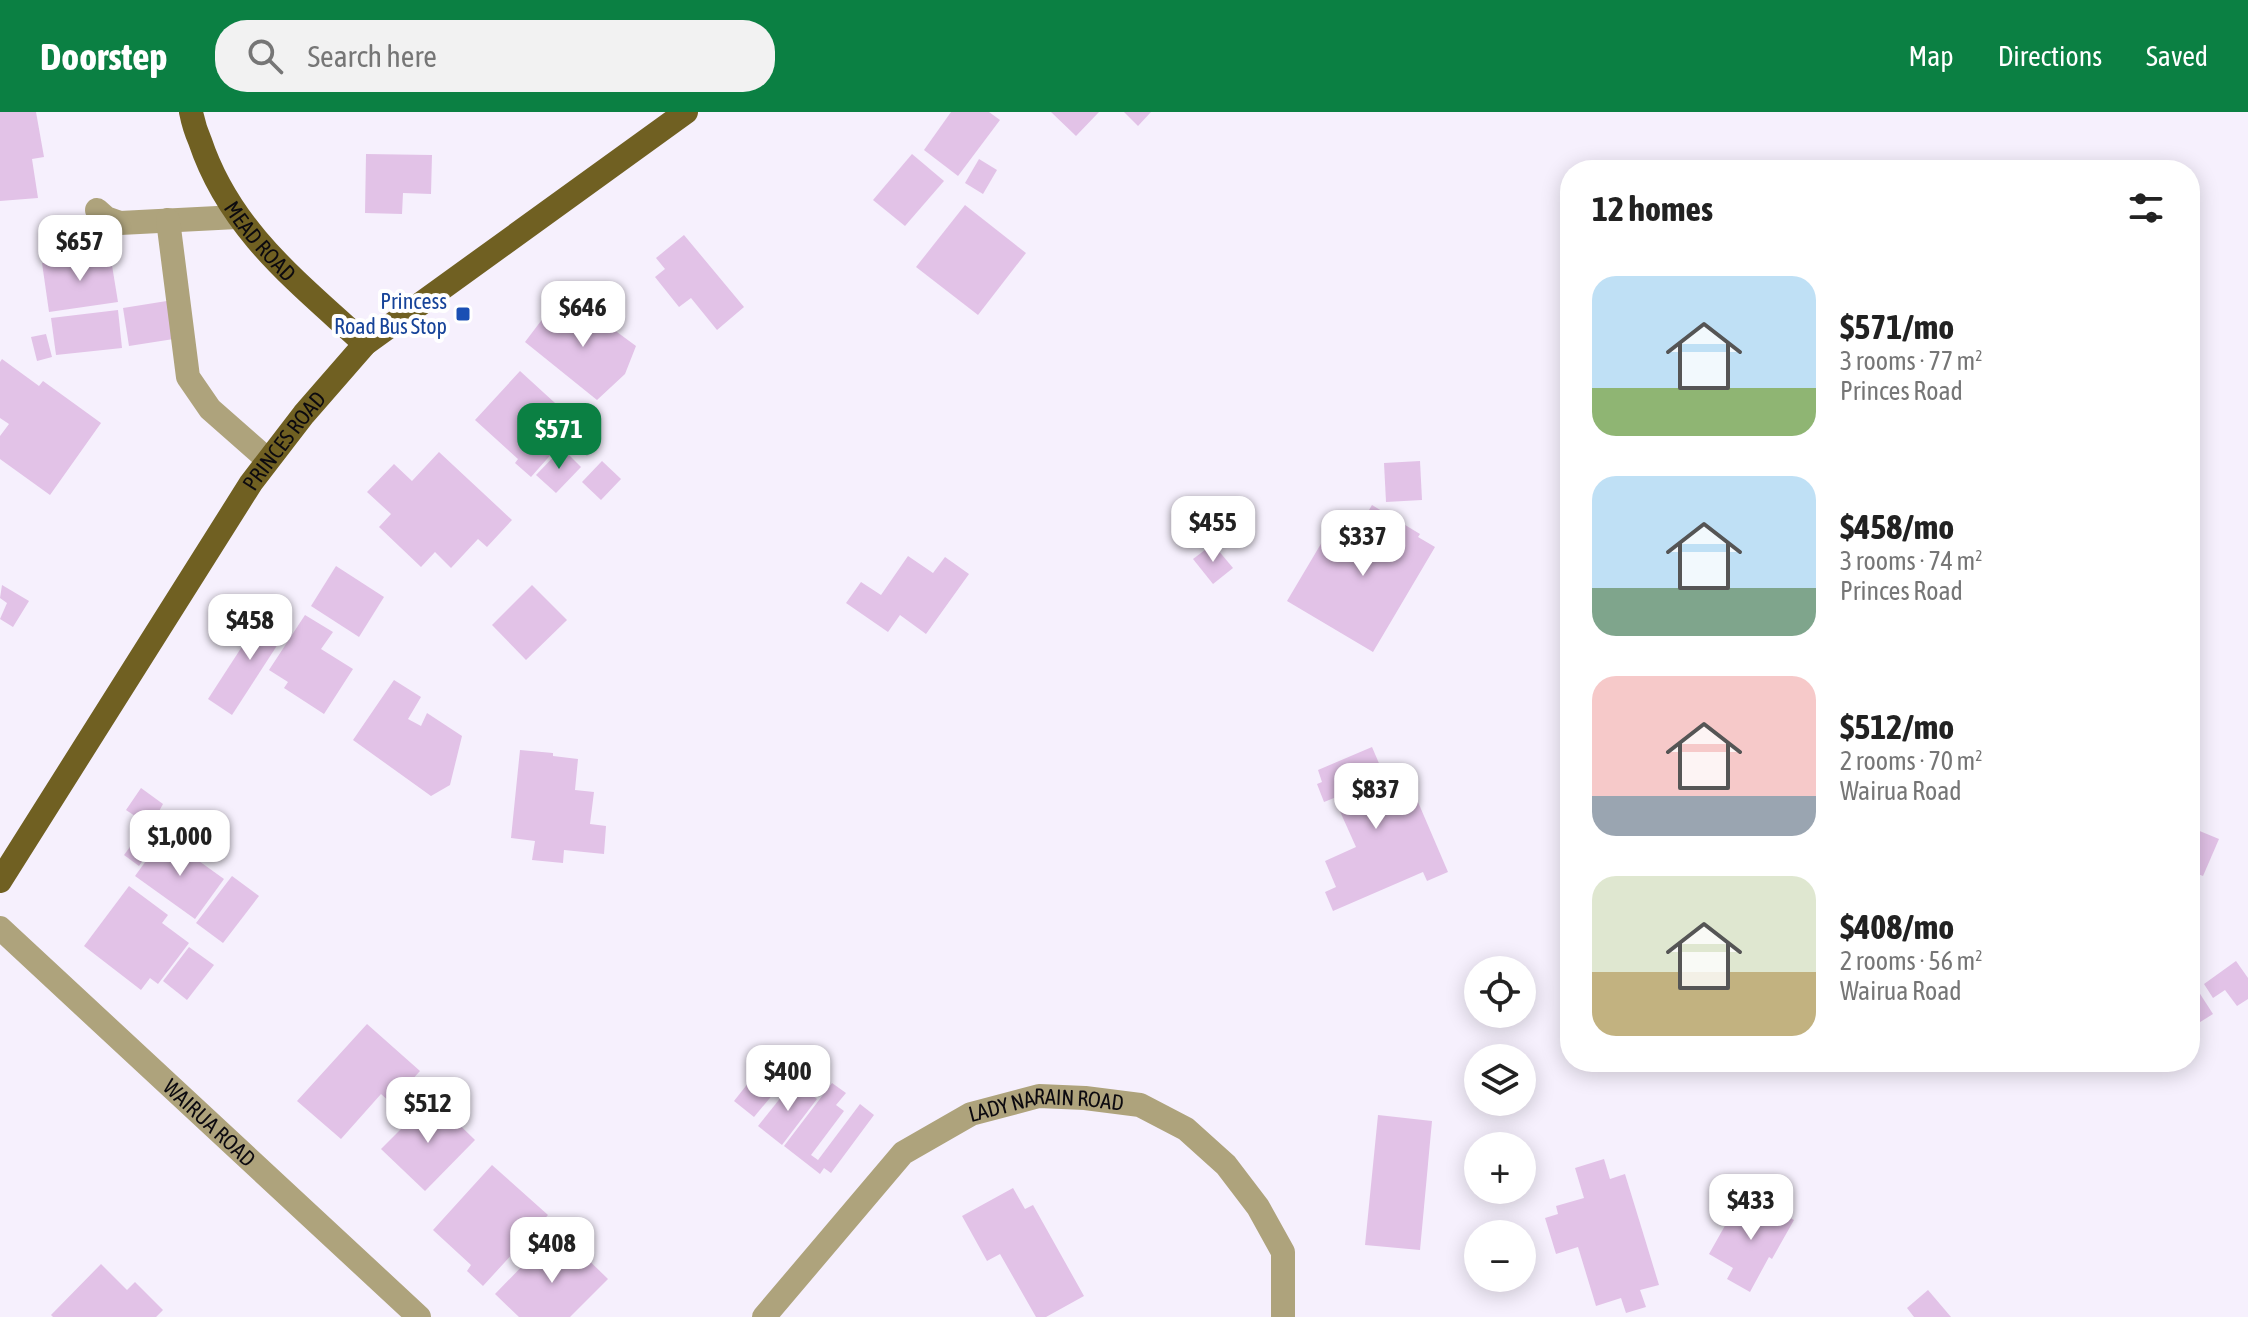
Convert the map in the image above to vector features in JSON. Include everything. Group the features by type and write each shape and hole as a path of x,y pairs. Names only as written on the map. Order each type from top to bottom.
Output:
{"main road":[{"name":"MEAD ROAD","path":"191,112 208,167 237,217 262,248 365,344"},
{"name":"PRINCES ROAD","path":"0,881 251,483 304,414 365,344 686,112"}],"street":[{"path":"97,210 106,218 120,223 237,217"},
{"path":"168,220 188,377 210,409 268,460"},
{"name":"WAIRUA ROAD","path":"0,928 419,1317"},
{"name":"LADY NARAIN ROAD","path":"764,1317 903,1153 971,1114 1039,1096 1140,1105 1186,1129 1226,1165 1258,1207 1283,1252 1283,1317"}],"building":[{"path":"0,112 36,112 44,157 32,159 38,198 0,201"},
{"path":"951,112 989,112 1000,120 958,176 924,150"},
{"path":"1051,112 1099,112 1076,136"},
{"path":"1124,112 1151,112 1138,126"},
{"path":"366,154 432,155 431,194 403,193 402,214 365,213"},
{"path":"912,154 944,181 905,226 873,200"},
{"path":"979,159 997,170 983,194 965,183"},
{"path":"965,205 1026,253 978,315 916,267"},
{"path":"684,235 744,307 717,330 691,298 679,307 655,277 665,269 656,258"},
{"path":"110,253 118,302 49,312 42,263"},
{"path":"572,299 636,346 625,374 597,400 525,342 547,313 554,320"},
{"path":"173,300 180,338 129,346 123,308"},
{"path":"118,310 122,348 56,355 51,318"},
{"path":"46,334 52,357 37,361 31,337"},
{"path":"2,359 39,386 43,381 101,423 50,495 0,459 0,436 9,424 0,418"},
{"path":"520,371 578,424 531,477 515,463 518,459 475,420"},
{"path":"582,428 598,443 587,456 571,441"},
{"path":"562,448 581,467 556,493 536,475"},
{"path":"439,452 512,520 487,547 478,539 451,568 435,552 421,567 379,527 391,514 367,492 394,464 412,481"},
{"path":"602,461 621,479 601,500 582,482"},
{"path":"1420,461 1422,500 1386,502 1384,463"},
{"path":"1372,505 1420,534 1418,537 1435,547 1373,652 1287,601 1325,537 1346,549"},
{"path":"1213,544 1233,568 1213,584 1193,559"},
{"path":"908,556 933,573 945,557 969,574 926,634 900,615 888,632 846,603 861,582 881,595"},
{"path":"336,566 384,597 359,637 311,606"},
{"path":"2,585 29,601 13,627 0,619 7,603 0,598"},
{"path":"532,585 567,620 526,660 492,625"},
{"path":"267,608 291,624 232,715 208,699"},
{"path":"305,615 333,632 321,649 353,669 324,714 284,688 288,682 269,670"},
{"path":"394,680 421,697 408,719 421,726 427,713 462,736 450,785 431,796 353,740"},
{"path":"1372,747 1393,796 1412,788 1448,872 1427,881 1423,872 1333,911 1325,892 1336,887 1325,861 1356,847 1334,798 1324,802 1317,784 1322,782 1318,770"},
{"path":"520,750 578,759 575,790 594,792 590,824 606,826 604,854 564,850 563,863 532,860 535,841 511,838"},
{"path":"141,788 163,804 158,813 170,822 139,866 124,855 147,824 126,810"},
{"path":"2200,831 2219,839 2203,876 2200,875"},
{"path":"164,836 224,879 195,919 135,876"},
{"path":"232,876 259,896 223,943 196,923"},
{"path":"129,886 168,915 162,923 189,943 158,984 150,978 141,990 84,946"},
{"path":"189,947 214,965 187,1000 163,981"},
{"path":"2236,961 2248,978 2248,999 2237,1006 2225,990 2213,998 2204,984"},
{"path":"2200,994 2213,1014 2200,1022"},
{"path":"367,1024 420,1071 391,1103 381,1094 341,1139 297,1101"},
{"path":"753,1077 774,1093 754,1117 734,1101"},
{"path":"794,1081 817,1099 782,1145 758,1126"},
{"path":"832,1083 846,1093 836,1105 844,1111 811,1155 818,1160 860,1104 874,1115 831,1173 824,1168 820,1174 784,1146"},
{"path":"432,1098 475,1140 425,1191 381,1149"},
{"path":"1378,1115 1432,1121 1420,1250 1365,1245"},
{"path":"1604,1159 1610,1179 1625,1174 1659,1285 1640,1290 1646,1307 1626,1313 1621,1298 1596,1306 1578,1247 1556,1254 1545,1218 1558,1214 1556,1206 1584,1198 1575,1168"},
{"path":"492,1165 548,1215 483,1286 467,1271 471,1265 433,1230"},
{"path":"1013,1188 1025,1209 1033,1205 1084,1296 1046,1317 1036,1317 1000,1254 987,1261 962,1216"},
{"path":"1754,1198 1794,1220 1750,1292 1727,1279 1733,1268 1709,1254 1731,1215 1741,1221"},
{"path":"569,1241 608,1279 570,1317 519,1317 495,1294 532,1256 543,1267"},
{"path":"101,1264 127,1290 135,1282 163,1310 156,1317 53,1317 51,1315"},
{"path":"1928,1290 1951,1317 1914,1317 1907,1308"}],"place":[{"name":"Princess Road Bus Stop","path":"463,314"}]}
